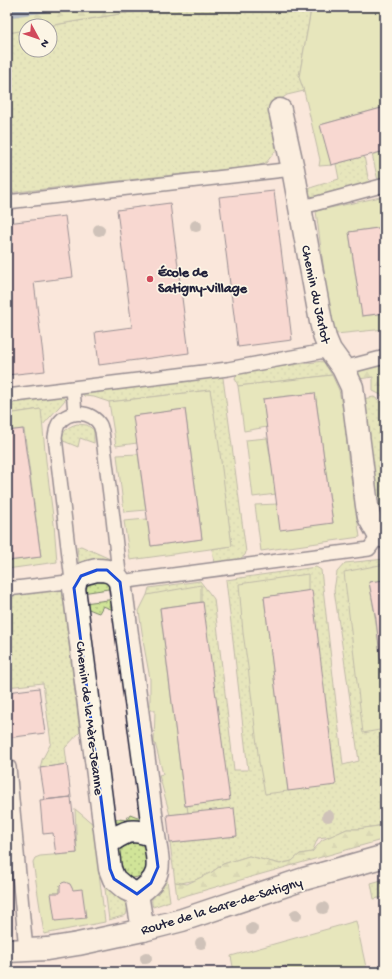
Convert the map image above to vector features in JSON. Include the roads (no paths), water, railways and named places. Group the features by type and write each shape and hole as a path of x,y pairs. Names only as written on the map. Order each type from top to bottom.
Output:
{"street":[{"name":"Chemin du Jarlot","path":"280,110 293,169 321,322 330,350 343,368 352,387 369,518 382,536"},
{"path":"74,581 87,572 107,570 118,577 120,582 158,867 156,876 137,894 144,930"},
{"name":"Chemin de la Mère-Jeanne","path":"74,581 110,869 114,880 126,889 137,894"},
{"path":"107,844 125,833 133,831 142,831 154,836"},
{"name":"Route de la Gare-de-Satigny","path":"16,951 47,949 78,944 144,930 182,920 304,879 385,856"}],"lane":[{"path":"7,202 293,169"},
{"path":"300,208 385,185"},
{"path":"7,396 228,368 330,350"},
{"path":"343,368 385,357"},
{"path":"73,388 75,414 85,414 92,417 100,425 102,431 120,582 369,550 382,536"},
{"name":"Chemin de la Mère-Jeanne","path":"74,581 54,437 59,423 70,415 75,414"},
{"path":"7,589 74,581"},
{"path":"7,767 16,951"}],"waterway":[{"path":"7,14 57,7"}],"place":[{"name":"École de Satigny-Village","path":"150,279"}]}
